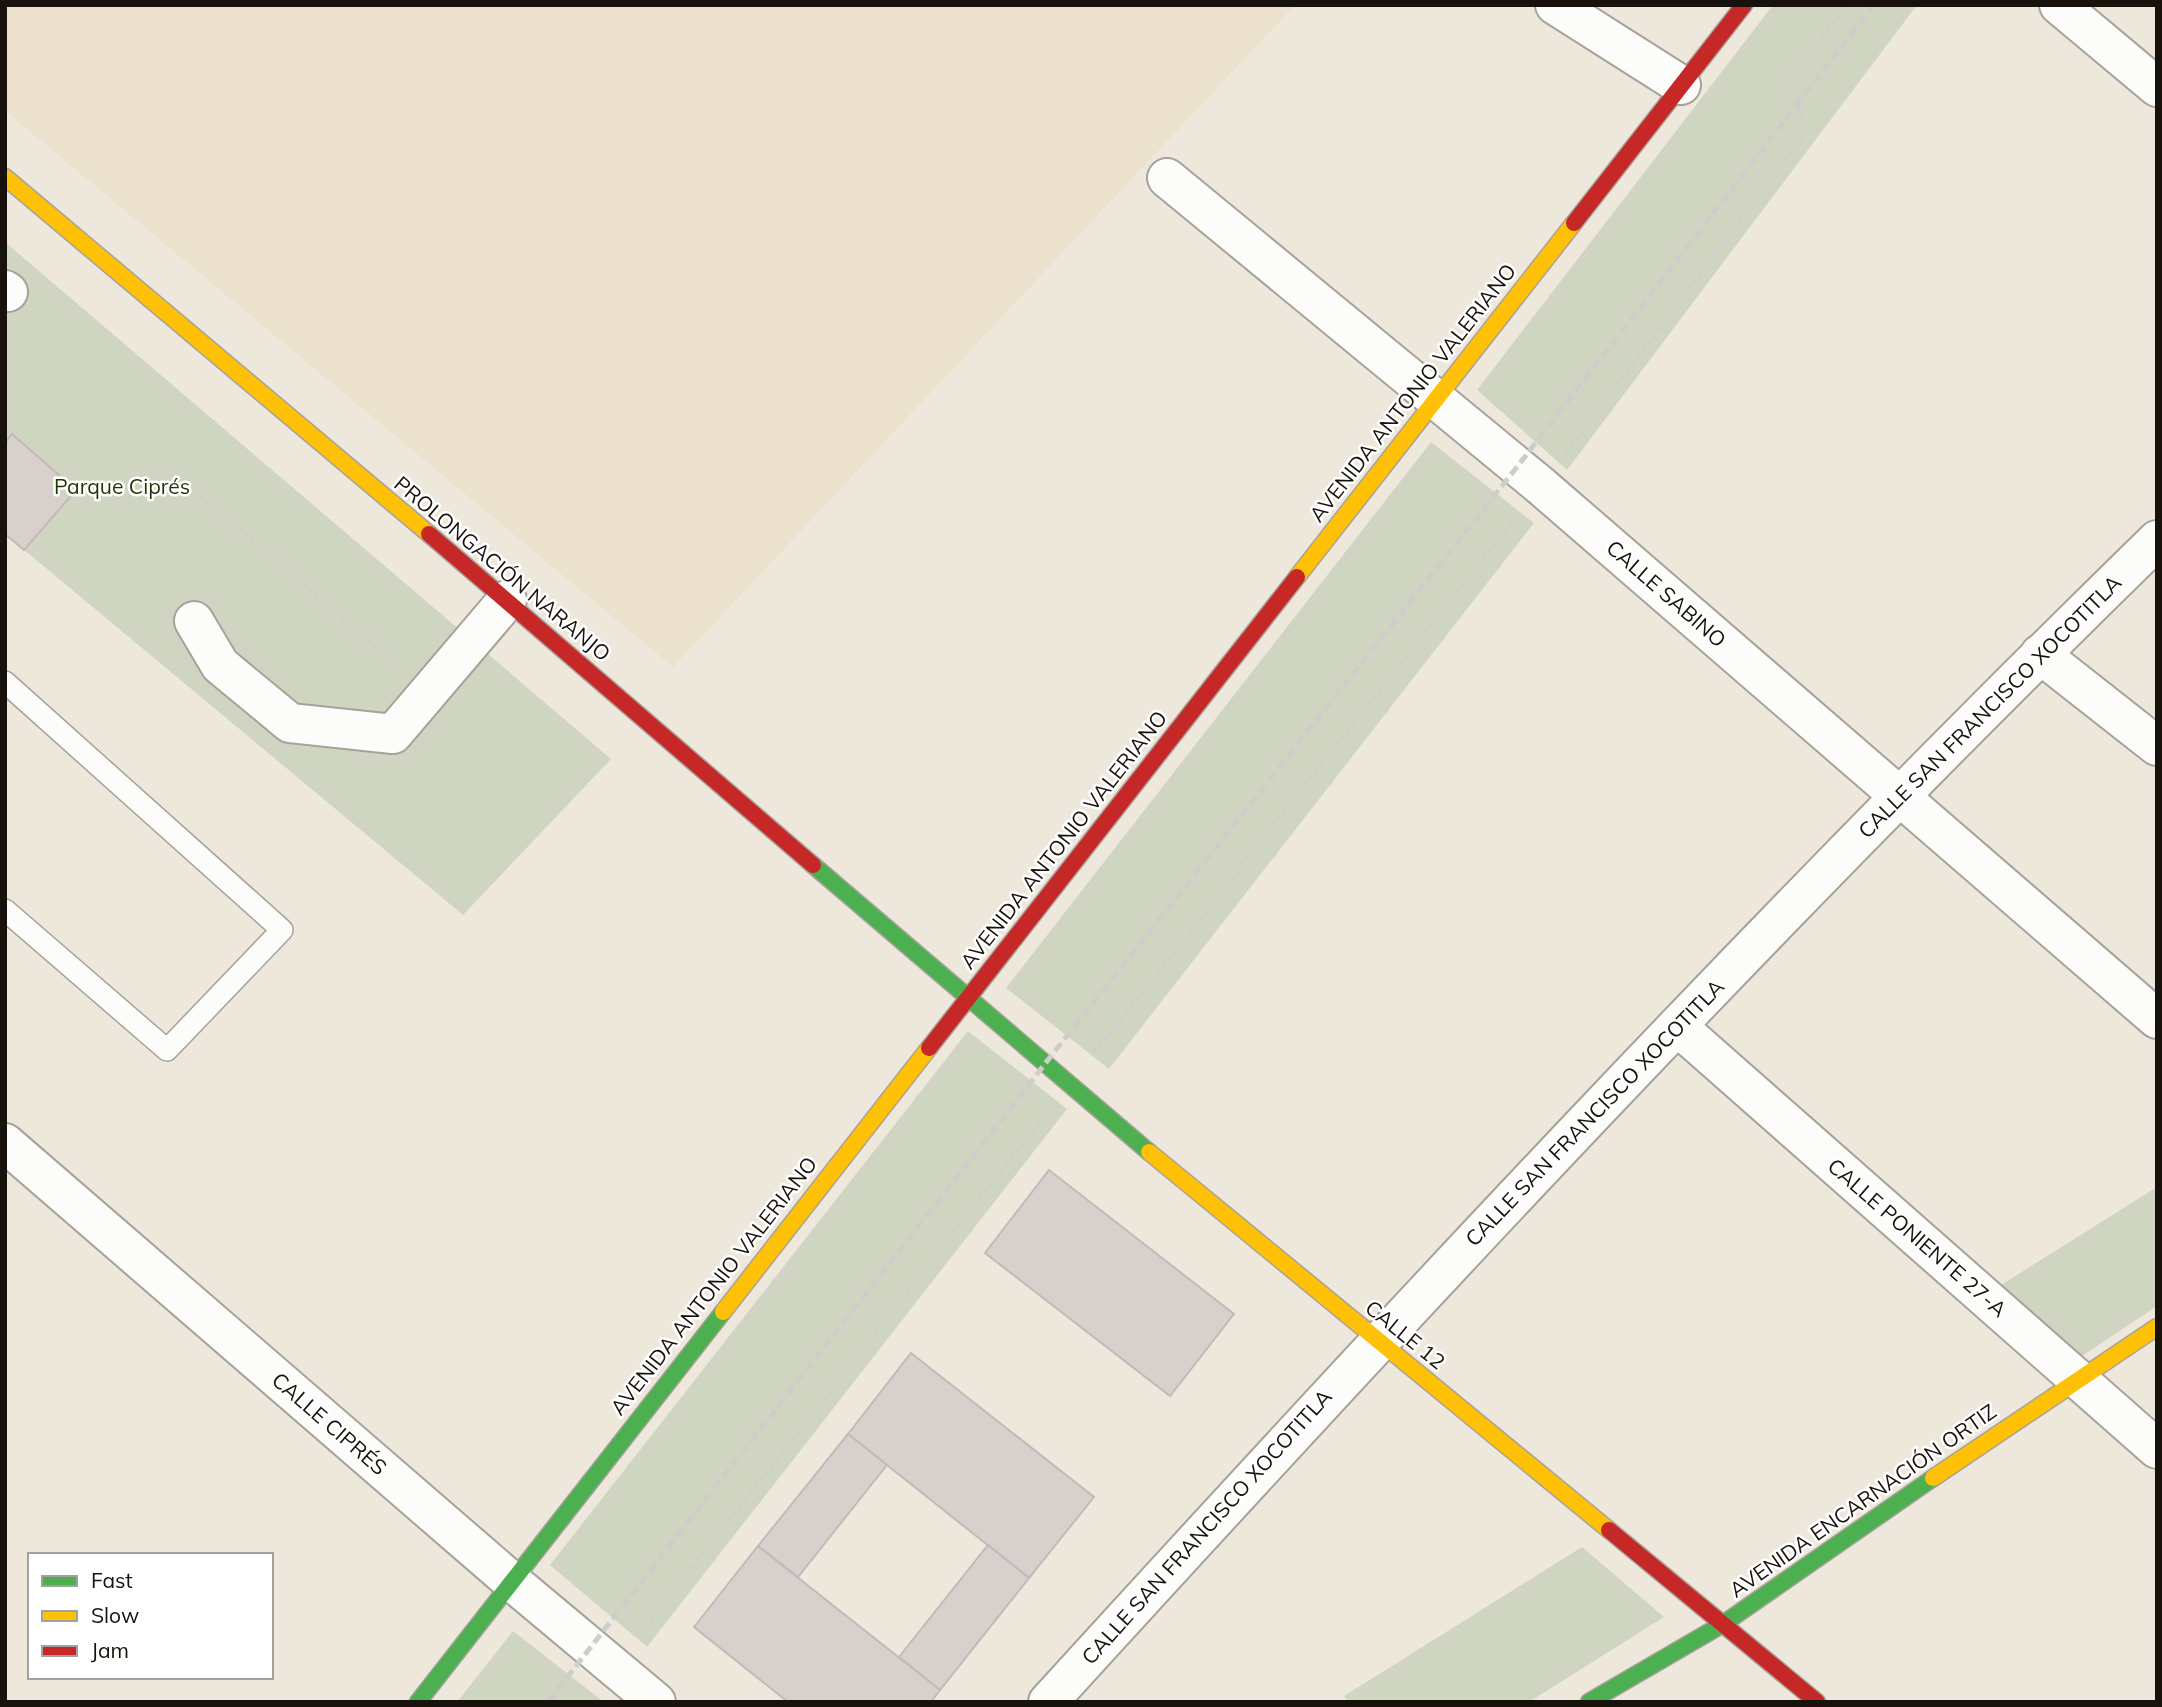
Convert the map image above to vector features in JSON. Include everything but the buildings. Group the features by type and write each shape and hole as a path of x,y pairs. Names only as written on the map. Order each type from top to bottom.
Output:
{"street":[{"path":"1555,5 1681,85"},
{"name":"AVENIDA ANTONIO VALERIANO","path":"418,1702 510,1580 1744,5"},
{"path":"2059,5 2157,87"},
{"name":"PROLONGACIÓN NARANJO","path":"5,177 507,600 967,999"},
{"name":"CALLE SABINO","path":"1167,178 1541,486 2157,1019"},
{"name":"CALLE SAN FRANCISCO XOCOTITLA","path":"1048,1702 1378,1341 1677,1026 1899,796 2157,540"},
{"path":"194,621 220,665 290,723 393,734 507,600"},
{"path":"2040,654 2157,746"},
{"name":"CALLE 12","path":"967,999 1817,1702"},
{"name":"CALLE PONIENTE 27-A","path":"1677,1026 2157,1449"},
{"name":"CALLE CIPRÉS","path":"5,1143 510,1580 656,1702"},
{"name":"AVENIDA ENCARNACIÓN ORTIZ","path":"1589,1702 1723,1624 2076,1378 2157,1327"}],"lane":[{"path":"5,682 282,930 167,1050 5,910"}],"path":[{"path":"614,1668 1541,486 1807,131 1789,82 1846,5"},
{"path":"199,495 428,692"}],"shaded area":[{"path":"5,5 1295,5 673,667 5,111"}],"green space":[{"path":"1773,5 1917,5 1567,470 1477,390"},
{"name":"Parque Ciprés","path":"5,242 611,759 463,915 5,534"},
{"path":"1431,442 1534,523 1109,1069 1006,988"},
{"path":"968,1031 1067,1109 647,1647 550,1565"},
{"path":"2157,1187 2157,1306 2079,1358 2001,1285"},
{"path":"1582,1547 1664,1617 1529,1702 1348,1702 1344,1696"},
{"path":"513,1631 604,1702 457,1702"}],"railway":[{"path":"548,1702 1044,1065 1517,467 1874,5"}],"traffic: fast":[{"path":"813,865 1149,1152"},
{"path":"418,1702 723,1312"},
{"path":"1589,1702 1723,1624 1933,1478"}],"traffic: slow":[{"path":"5,177 429,534"},
{"path":"1297,577 1574,223"},
{"path":"723,1312 929,1048"},
{"path":"1149,1152 1609,1530"},
{"path":"1933,1478 2157,1327"}],"traffic: jam":[{"path":"1574,223 1744,5"},
{"path":"429,534 813,865"},
{"path":"929,1048 1297,577"},
{"path":"1609,1530 1817,1702"}]}
